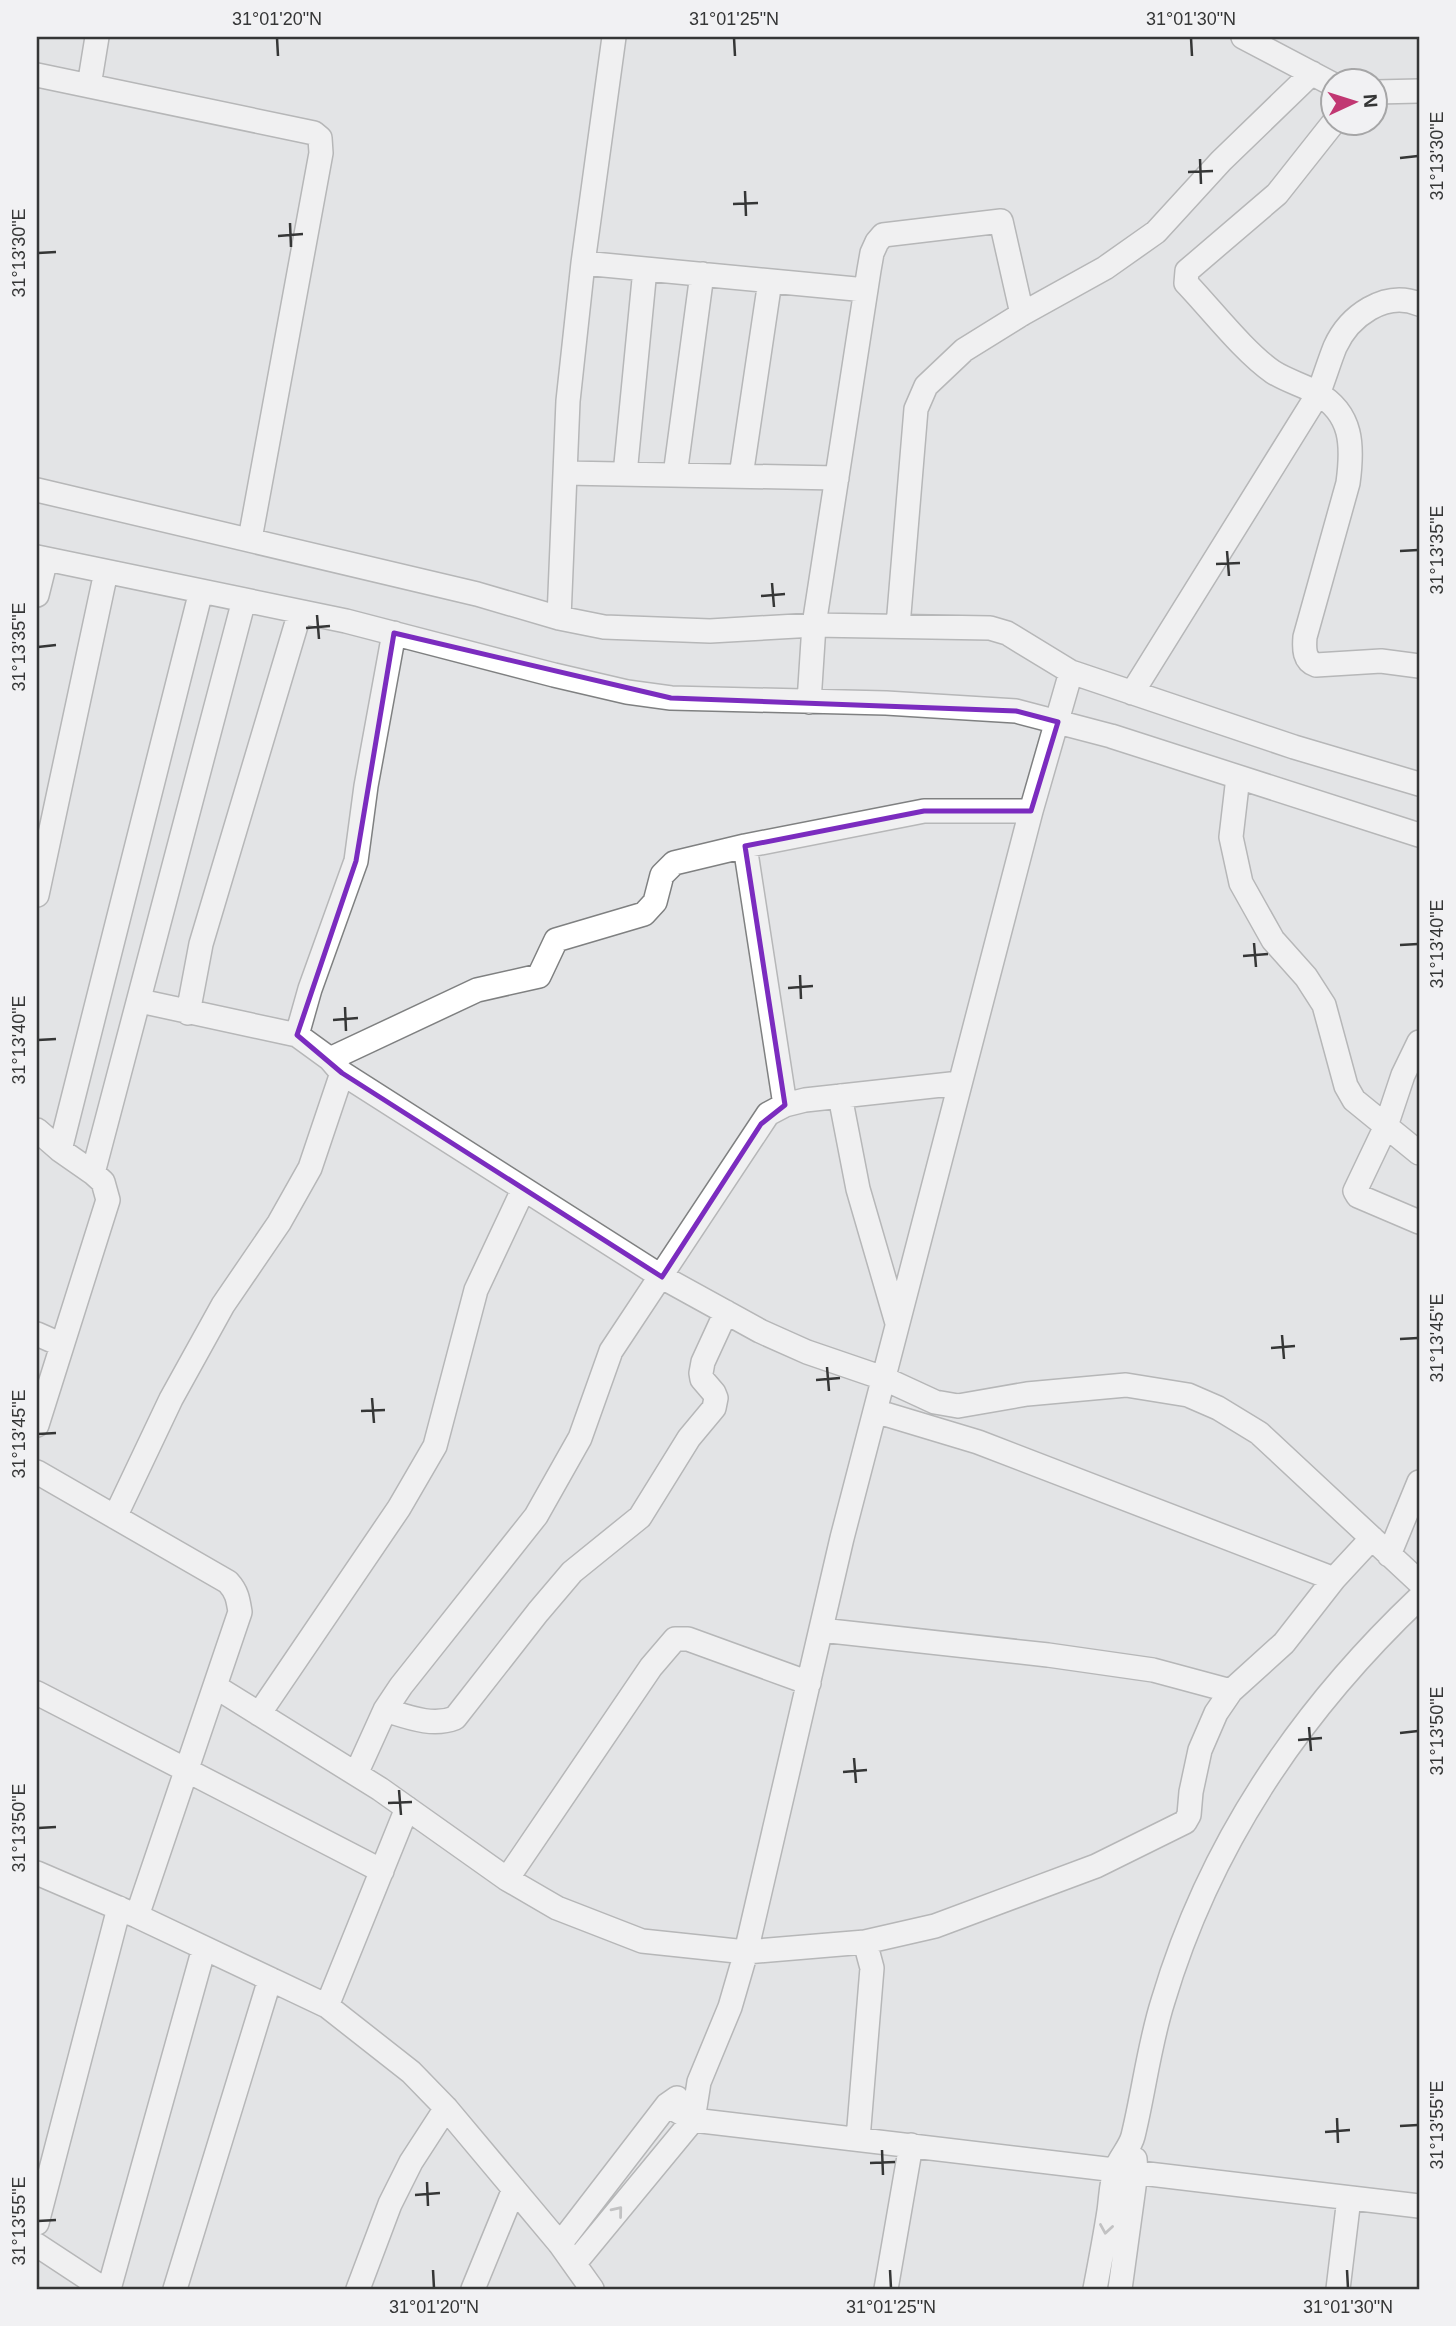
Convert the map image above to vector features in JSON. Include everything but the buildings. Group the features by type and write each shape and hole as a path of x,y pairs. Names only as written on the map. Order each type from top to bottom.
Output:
{"street":[{"path":"89,86 97,37"},
{"path":"559,618 568,401 583,263 614,37"},
{"path":"1243,37 1320,77"},
{"path":"898,626 916,410 926,386 964,350 1105,268 1156,232 1221,161 1312,73"},
{"path":"37,75 314,133 320,138 321,153 250,539"},
{"path":"1390,92 1419,91"},
{"path":"1323,136 1278,194 1187,271 1185,279 1257,358 1273,372 1318,394 1335,408 1346,422 1351,457 1345,495 1304,637 1306,657 1310,663 1316,665 1381,661 1419,666"},
{"path":"809,702 814,625 872,253 877,242 883,235 1001,221 1022,314"},
{"path":"583,263 866,290"},
{"path":"625,474 645,269"},
{"path":"675,475 702,274"},
{"path":"741,476 770,281"},
{"path":"1132,693 1318,394 1336,345 1352,323 1367,310 1385,302 1402,299 1419,304"},
{"path":"565,473 837,478"},
{"path":"37,489 604,627 710,631 814,625 990,628 1007,633 1071,672 1294,747 1419,784"},
{"path":"37,595 41,558 394,633 627,692 671,698 1016,711 1111,736 1419,835"},
{"path":"37,895 106,572"},
{"path":"60,1150 201,591"},
{"path":"93,1172 244,600"},
{"path":"188,1013 201,944 300,612"},
{"path":"297,1035 310,989 356,861 366,786 394,633"},
{"path":"37,1873 128,1912 327,2006 411,2072 446,2108 560,2244 584,2280 693,2120 699,2082 730,2007 746,1952 808,1683 897,1323 1031,811 1071,672"},
{"path":"1238,777 1231,836 1241,883 1273,940 1306,977 1324,1005 1346,1086 1354,1100 1419,1153"},
{"path":"114,1517 171,1399 223,1305 279,1223 310,1168 336,1066 477,990 538,976 556,940 644,914 651,908 658,894 662,875 674,863 745,846 924,811 1031,811"},
{"path":"745,846 785,1105"},
{"path":"140,1001 297,1035 336,1066 523,1190 662,1277 760,1331 807,1352 883,1378 935,1402 958,1406 1027,1394 1126,1385 1188,1395 1218,1408 1259,1433 1419,1581"},
{"path":"1419,1042 1403,1075 1386,1126 1356,1186 1356,1194 1419,1222"},
{"path":"356,1774 386,1710 418,1664 537,1516 580,1438 611,1351 768,1114 785,1105 840,1096 960,1083"},
{"path":"840,1096 858,1189 897,1323"},
{"path":"37,1130 60,1150 93,1172 103,1182 107,1200 62,1345 41,1396 37,1425"},
{"path":"259,1714 399,1508 430,1457 476,1290 523,1190"},
{"path":"386,1710 434,1722 455,1718 572,1572 640,1517 689,1438 714,1408 715,1393 702,1379 701,1373 703,1362 726,1312"},
{"path":"37,1334 62,1345"},
{"path":"875,1411 978,1442 1334,1579"},
{"path":"37,1472 228,1583 236,1590 240,1612 188,1771 128,1912 37,2223"},
{"path":"1390,1555 1419,1482"},
{"path":"216,1687 356,1774 507,1879 557,1908 642,1941 746,1952 865,1942 935,1926 1096,1866 1185,1822 1189,1815 1200,1750 1216,1713 1231,1691 1284,1643 1334,1579 1372,1538"},
{"path":"1096,2289 1126,2171 1145,2069 1163,2000 1186,1934 1215,1869 1248,1807 1287,1747 1330,1690 1377,1638 1419,1598"},
{"path":"821,1630 1048,1655 1153,1670 1231,1691"},
{"path":"507,1879 651,1667 675,1639 688,1639 808,1683"},
{"path":"37,1693 382,1871"},
{"path":"327,2006 407,1808"},
{"path":"858,2139 872,1968 865,1942"},
{"path":"37,2245 107,2289 204,1948"},
{"path":"175,2289 270,1979"},
{"path":"560,2244 667,2105 699,2082"},
{"path":"667,2105 693,2120 1419,2206"},
{"path":"358,2289 390,2204 411,2162 446,2108"},
{"path":"886,2289 911,2145"},
{"path":"1120,2289 1126,2171"},
{"path":"473,2289 514,2189"},
{"path":"1338,2289 1349,2198"}],"highlighted area":[{"path":"394,633 671,698 1016,711 1058,722 1031,811 924,811 745,846 785,1105 761,1124 662,1277 342,1073 297,1035 356,861"}]}
